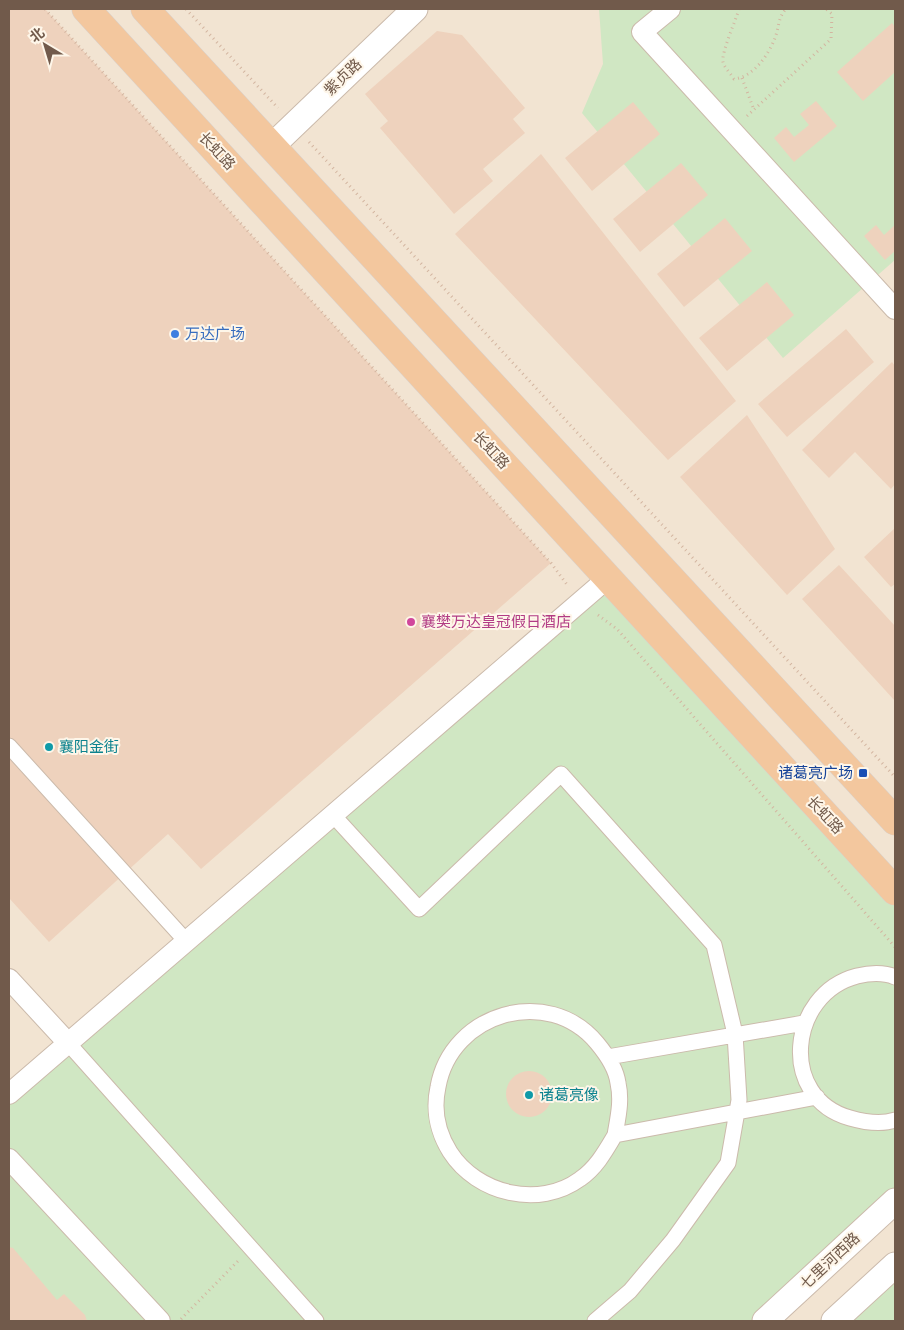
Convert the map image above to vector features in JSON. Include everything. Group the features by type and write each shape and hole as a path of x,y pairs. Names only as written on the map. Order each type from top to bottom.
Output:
{"highway":[{"name":"长虹路","path":"86,9 895,891"},
{"path":"146,9 895,820"}],"street":[{"name":"紫贞路","path":"272,146 415,9"},
{"path":"670,9 642,32 895,309"},
{"path":"9,1094 608,578"},
{"path":"9,746 186,941"},
{"path":"333,815 419,909 561,774 714,945 735,1034 739,1100 728,1163 673,1240 630,1291 595,1321"},
{"path":"895,977 869,974 846,979 826,992 813,1006 804,1023 800,1042 801,1062 806,1080 817,1097 842,1116 866,1123 895,1120"},
{"path":"9,979 316,1321"},
{"path":"512,1012 547,1012 569,1020 588,1032 608,1056 618,1082 619,1090 620,1108 615,1135 599,1162 579,1180 555,1192 530,1195 506,1193 479,1182 456,1162 444,1143 437,1122 436,1098 440,1075 452,1051 469,1032 489,1019 512,1012"},
{"path":"608,1056 804,1023"},
{"path":"615,1135 817,1097"},
{"path":"9,1159 160,1321"},
{"name":"七里河西路","path":"765,1321 895,1201"},
{"path":"834,1321 895,1265"}],"path":[{"path":"45,9 551,563 580,602 617,629 895,947"},
{"path":"186,9 895,777"},
{"path":"739,9 730,38 724,50 723,62 734,78 742,78 757,67 766,56 775,38 782,13 786,9"},
{"path":"732,130 831,39 832,14 826,9"},
{"path":"742,78 754,110"},
{"path":"180,1321 251,1248"}],"shaded area":[{"path":"9,9 895,9 895,1321 9,1321"}],"green space":[{"path":"599,9 895,9 895,260 783,358 582,113 603,64"},
{"path":"608,578 895,891 895,1201 765,1321 9,1321 9,1094"},
{"path":"895,1263 895,1321 831,1321"}],"building":[{"name":"万达广场","path":"9,9 45,9 551,563 201,869 168,834 49,942 9,898"},
{"path":"892,23 895,27 895,72 863,101 837,72"},
{"path":"437,31 462,35 525,108 513,119 525,133 483,169 493,181 454,214 380,128 388,121 365,94"},
{"path":"816,101 837,126 794,162 774,138 786,127 794,137 809,125 800,114"},
{"path":"633,102 660,134 592,191 565,158"},
{"path":"541,154 736,401 668,460 455,234"},
{"path":"681,163 708,195 640,252 613,219"},
{"path":"725,218 752,251 684,307 657,274"},
{"path":"876,225 884,235 895,225 895,251 885,260 864,236"},
{"path":"767,282 794,315 727,371 699,338"},
{"path":"846,329 874,362 787,437 758,404"},
{"path":"892,362 895,366 895,484 891,489 855,452 829,478 802,450"},
{"path":"747,415 835,549 787,595 680,477"},
{"path":"895,528 895,584 891,587 864,557"},
{"path":"839,565 895,626 895,701 802,599"},
{"name":"诸葛亮像","path":"524,1071 534,1071 548,1081 552,1094 548,1107 542,1113 534,1117 524,1117 510,1107 506,1099 506,1089 516,1075"},
{"path":"9,1247 13,1248 57,1300 64,1294 85,1315 87,1321 9,1321"}],"place":[{"name":"万达广场","path":"175,334"},
{"name":"襄樊万达皇冠假日酒店","path":"411,622"},
{"name":"襄阳金街","path":"49,747"},
{"name":"诸葛亮广场","path":"863,773"},
{"name":"诸葛亮像","path":"529,1095"}]}
